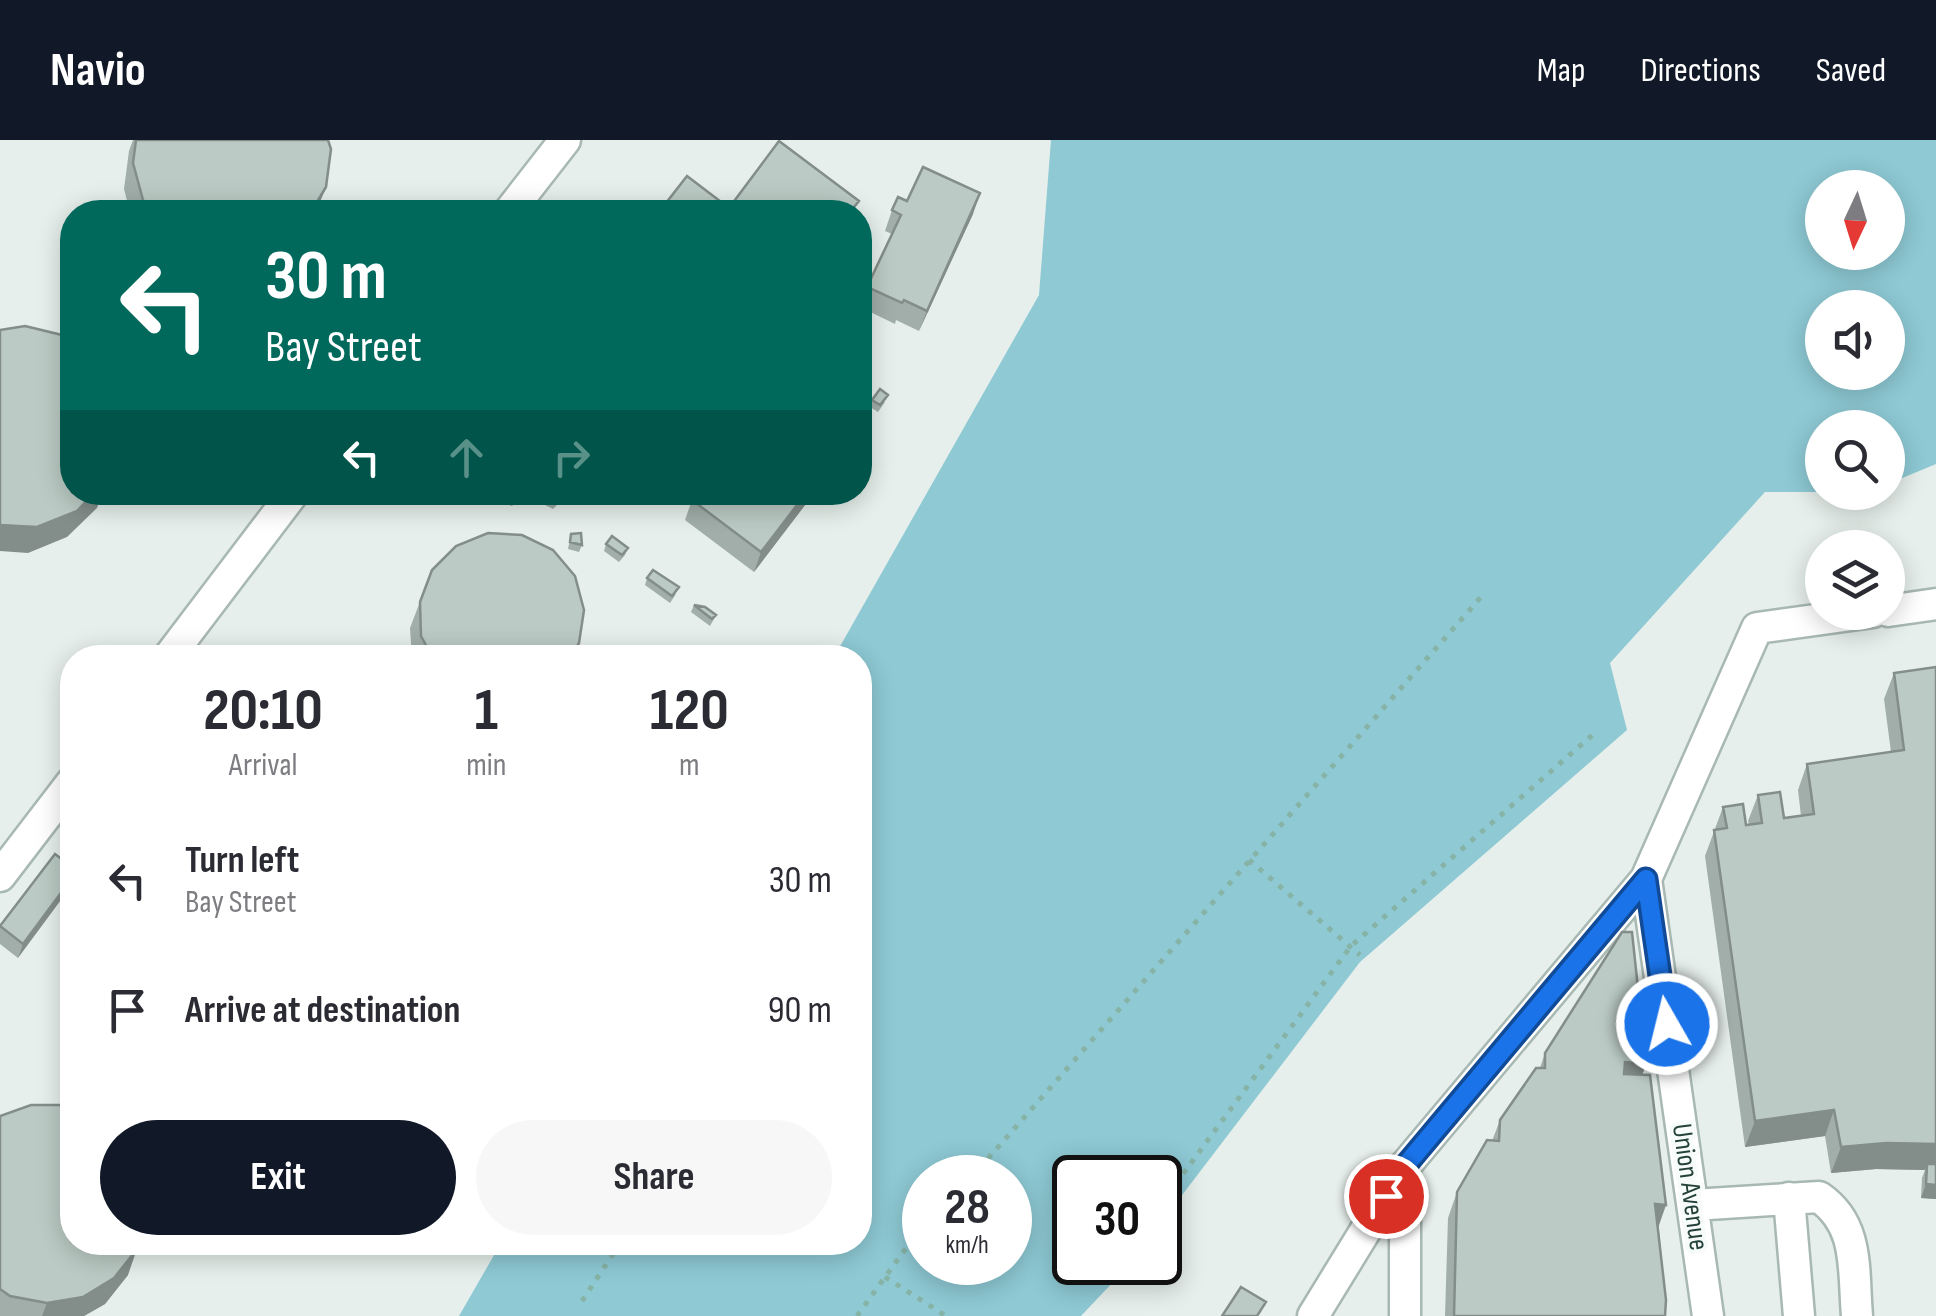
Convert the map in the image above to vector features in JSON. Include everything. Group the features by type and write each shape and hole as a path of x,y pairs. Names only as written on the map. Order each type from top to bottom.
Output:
{"street":[{"path":"518,200 564,140"},
{"path":"178,645 284,505"},
{"path":"1905,609 1936,604"},
{"path":"1313,1316 1405,1166 1646,879 1758,628 1805,622"},
{"path":"0,876 60,798"},
{"name":"Union Avenue","path":"1646,879 1708,1316"},
{"path":"1405,1166 1405,1316"},
{"path":"1692,1205 1819,1197 1848,1226 1858,1316"},
{"path":"1789,1198 1799,1316"}],"path":[{"path":"990,1155 1481,597"},
{"path":"1182,1175 1350,946 1597,732"},
{"path":"1249,860 1360,955"},
{"path":"857,1316 902,1253"},
{"path":"582,1301 612,1255"},
{"path":"885,1277 946,1316"}],"water":[{"path":"1051,140 1936,140 1936,464 1905,477 1905,410 1805,410 1805,492 1765,492 1610,663 1627,730 1360,962 1182,1195 1182,1155 1052,1155 1052,1285 1110,1285 1081,1316 459,1316 494,1255 872,1255 872,645 841,645 1039,295"}],"building":[{"path":"136,140 328,140 331,149 326,187 318,200 143,200 133,163"},
{"path":"779,141 858,200 735,200"},
{"path":"923,167 980,193 927,311 872,289 872,276 901,215 892,210 898,197 907,201"},
{"path":"687,176 718,200 668,200"},
{"path":"25,326 60,335 60,505 83,505 37,527 0,525 0,330"},
{"path":"880,389 888,395 880,405 872,400"},
{"path":"699,505 797,505 761,552"},
{"path":"488,533 522,535 553,550 575,576 584,610 578,645 426,645 421,636 420,602 432,570 456,546"},
{"path":"581,533 582,545 570,542 571,534"},
{"path":"612,536 628,548 622,555 606,544"},
{"path":"653,570 679,587 672,596 647,578"},
{"path":"694,605 705,607 716,615 712,619"},
{"path":"1936,667 1936,1144 1841,1147 1834,1110 1755,1121 1714,830 1727,828 1723,807 1743,804 1746,825 1762,823 1758,795 1780,792 1784,818 1814,814 1807,764 1904,750 1894,673"},
{"path":"55,854 60,858 60,894 23,944 0,926"},
{"path":"1622,932 1632,932 1646,1064 1625,1062 1624,1074 1650,1075 1666,1205 1655,1204 1665,1316 1454,1316 1457,1192 1487,1140 1499,1141 1500,1120 1536,1068 1545,1068 1545,1053"},
{"path":"31,1105 60,1105 60,1255 132,1255 114,1278 83,1297 47,1303 10,1296 0,1289 0,1116"},
{"path":"1927,1164 1936,1164 1936,1185 1926,1184"},
{"path":"1241,1287 1266,1302 1257,1316 1222,1316"}],"route":[{"path":"1386,1196 1405,1166 1646,879 1667,1024"}]}
